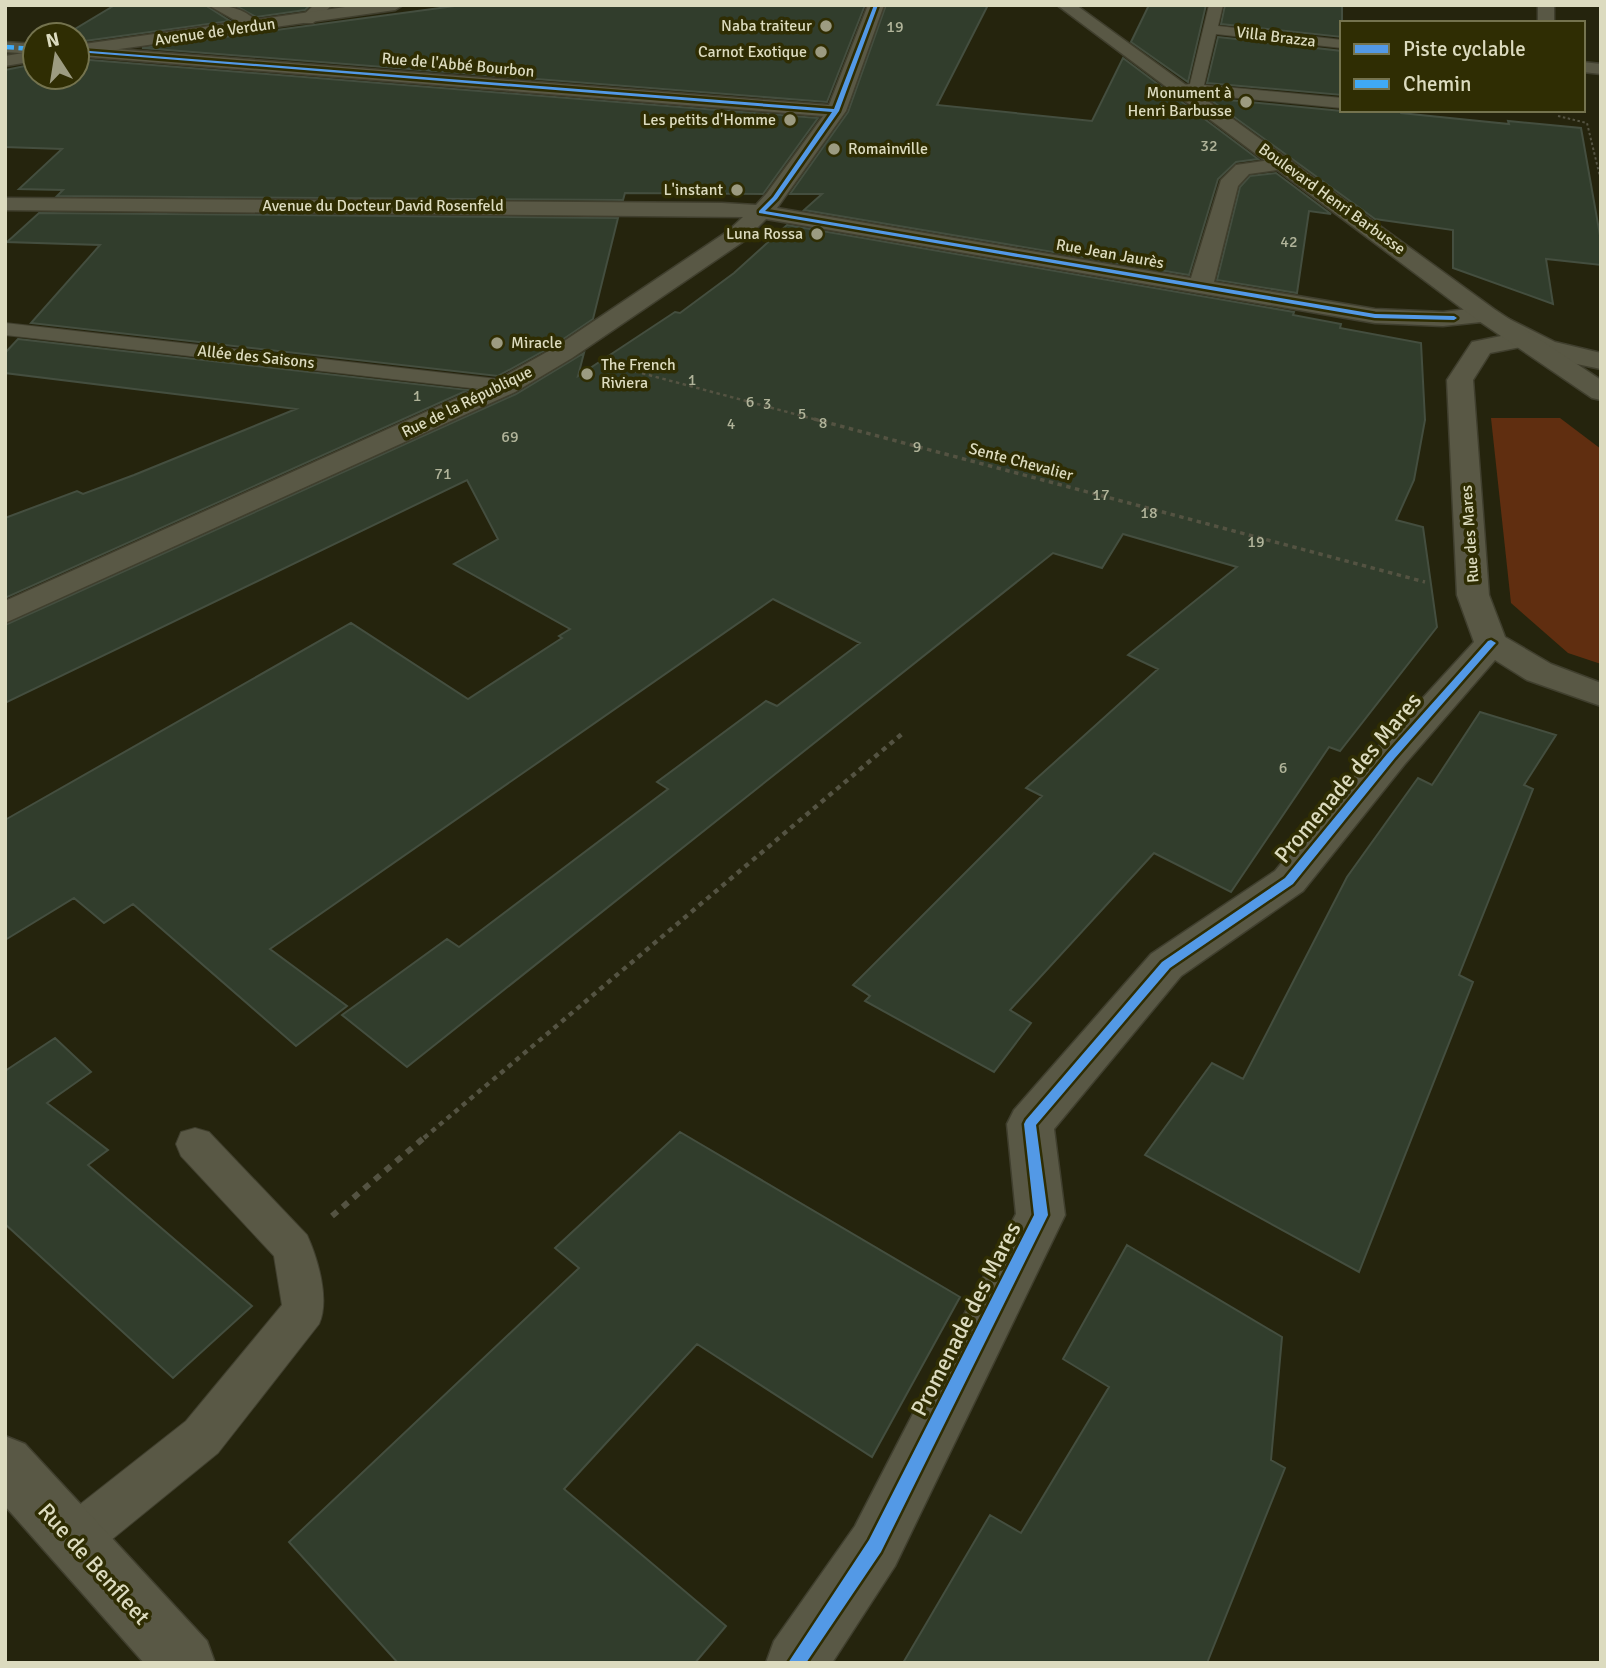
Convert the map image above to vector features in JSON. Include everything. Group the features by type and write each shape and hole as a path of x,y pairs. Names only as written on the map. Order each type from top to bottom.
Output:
{"street":[{"path":"216,5 246,19 253,27"},
{"path":"307,19 324,5"},
{"name":"Avenue de Verdun","path":"91,48 395,5"},
{"name":"Rue de la République","path":"5,613 506,386 563,353 736,236 775,198 836,111 876,5"},
{"name":"Boulevard Henri Barbusse","path":"1065,5 1188,89 1485,314 1601,392"},
{"name":"Rue de l'Abbé Bourbon","path":"91,51 836,111"},
{"path":"1201,286 1228,184 1243,169 1284,164"},
{"name":"Avenue du Docteur David Rosenfeld","path":"5,204 708,209 761,212"},
{"name":"Rue Jean Jaurès","path":"761,212 1375,316 1454,318 1485,314"},
{"path":"1485,314 1546,347 1576,357 1601,361"},
{"name":"Rue des Mares","path":"1491,643 1474,595 1460,380 1481,347 1522,340"},
{"path":"1491,643 1539,673 1601,695"},
{"name":"Promenade des Mares","path":"796,1663 875,1546 1041,1215 1030,1124 1167,965 1289,881 1391,756 1491,643"},
{"name":"Rue de Benfleet","path":"5,1464 185,1663"}],"lane":[{"name":"Villa Brazza","path":"1188,89 1216,5"},
{"name":"Villa Brazza","path":"1210,29 1340,44"},
{"path":"1188,89 1340,103"},
{"name":"Allée des Saisons","path":"5,329 506,386"},
{"path":"72,1541 202,1437 304,1310 293,1248 195,1144"}],"path":[{"path":"1558,116 1587,123 1601,181"},
{"path":"293,1248 903,733"}],"shaded area":[{"path":"1491,418 1560,418 1601,449 1601,664 1568,653 1511,603"}],"building":[{"path":"115,5 205,5 230,21 91,40 91,21 88,21"},
{"path":"234,5 310,5 305,10 256,17"},
{"path":"462,5 865,5 827,102 142,48"},
{"path":"886,5 988,5 937,105 1092,121 1123,58 1258,159 1236,162 1218,179 1189,275 804,210 822,194 790,194 848,112"},
{"path":"1149,5 1206,5 1188,82 1131,42"},
{"path":"1225,5 1342,5 1340,37 1221,24"},
{"path":"1218,37 1340,51 1340,95 1207,83"},
{"path":"91,60 818,118 763,194 625,193 623,200 57,196 63,190 19,189 62,149 5,147 5,70 21,67 21,91 91,91"},
{"path":"1208,98 1340,112 1401,112 1509,124 1508,121 1581,128 1601,241 1601,265 1546,259 1553,304 1453,268 1453,230 1375,219"},
{"path":"1276,173 1331,214 1309,211 1297,293 1217,280 1240,187 1250,176"},
{"path":"39,213 618,218 593,319 553,346 498,376 31,323 100,245 7,242"},
{"path":"787,225 1294,312 1293,315 1341,324 1340,328 1421,343 1425,420 1414,480 1396,520 1423,527 1437,627 1340,751 1329,747 1231,892 1154,853 1010,1010 1031,1023 994,1072 865,1001 870,996 853,985 1042,796 1026,788 1158,669 1128,655 1237,567 1123,534 1102,568 1053,553 407,1067 342,1015 447,939 459,947 668,789 657,782 766,701 777,706 860,643 773,599 270,949 347,1006 296,1046 133,904 104,923 74,898 5,940 5,820 351,623 468,699 562,638 559,636 570,629 454,564 498,539 467,480 5,703 5,625 516,394 584,353 578,376 675,312 680,313 734,273"},
{"path":"18,339 468,390 5,598 5,518 77,491 83,494 134,475 296,409 5,373 5,353"},
{"path":"1480,712 1556,735 1524,785 1533,789 1459,975 1473,982 1359,1272 1145,1155 1212,1063 1243,1079 1347,877 1418,778 1432,785"},
{"path":"55,1038 91,1072 47,1103 108,1150 88,1165 252,1306 173,1378 5,1224 5,1071"},
{"path":"680,1132 960,1297 872,1457 697,1344 564,1489 726,1626 695,1663 398,1663 289,1542 579,1268 555,1248"},
{"path":"1127,1245 1282,1337 1271,1460 1285,1468 1207,1663 903,1663 990,1515 1021,1533 1109,1387 1063,1359"}],"marked path":[{"path":"5,47 21,48"}],"cycle path":[{"path":"761,212 775,198 836,111 876,5"},
{"path":"91,52 836,111"},
{"path":"761,212 1375,316 1454,318"},
{"path":"796,1663 875,1546 1041,1215 1030,1124 1166,965 1289,881 1391,756 1491,643"}],"place":[{"name":"Naba traiteur","path":"826,26"},
{"name":"Carnot Exotique","path":"821,52"},
{"name":"Monument à Henri Barbusse","path":"1246,102"},
{"name":"Les petits d'Homme","path":"790,120"},
{"name":"Romainville","path":"834,149"},
{"name":"L'instant","path":"737,190"},
{"name":"Luna Rossa","path":"817,234"},
{"name":"Miracle","path":"497,343"},
{"name":"The French Riviera","path":"587,374"}]}
